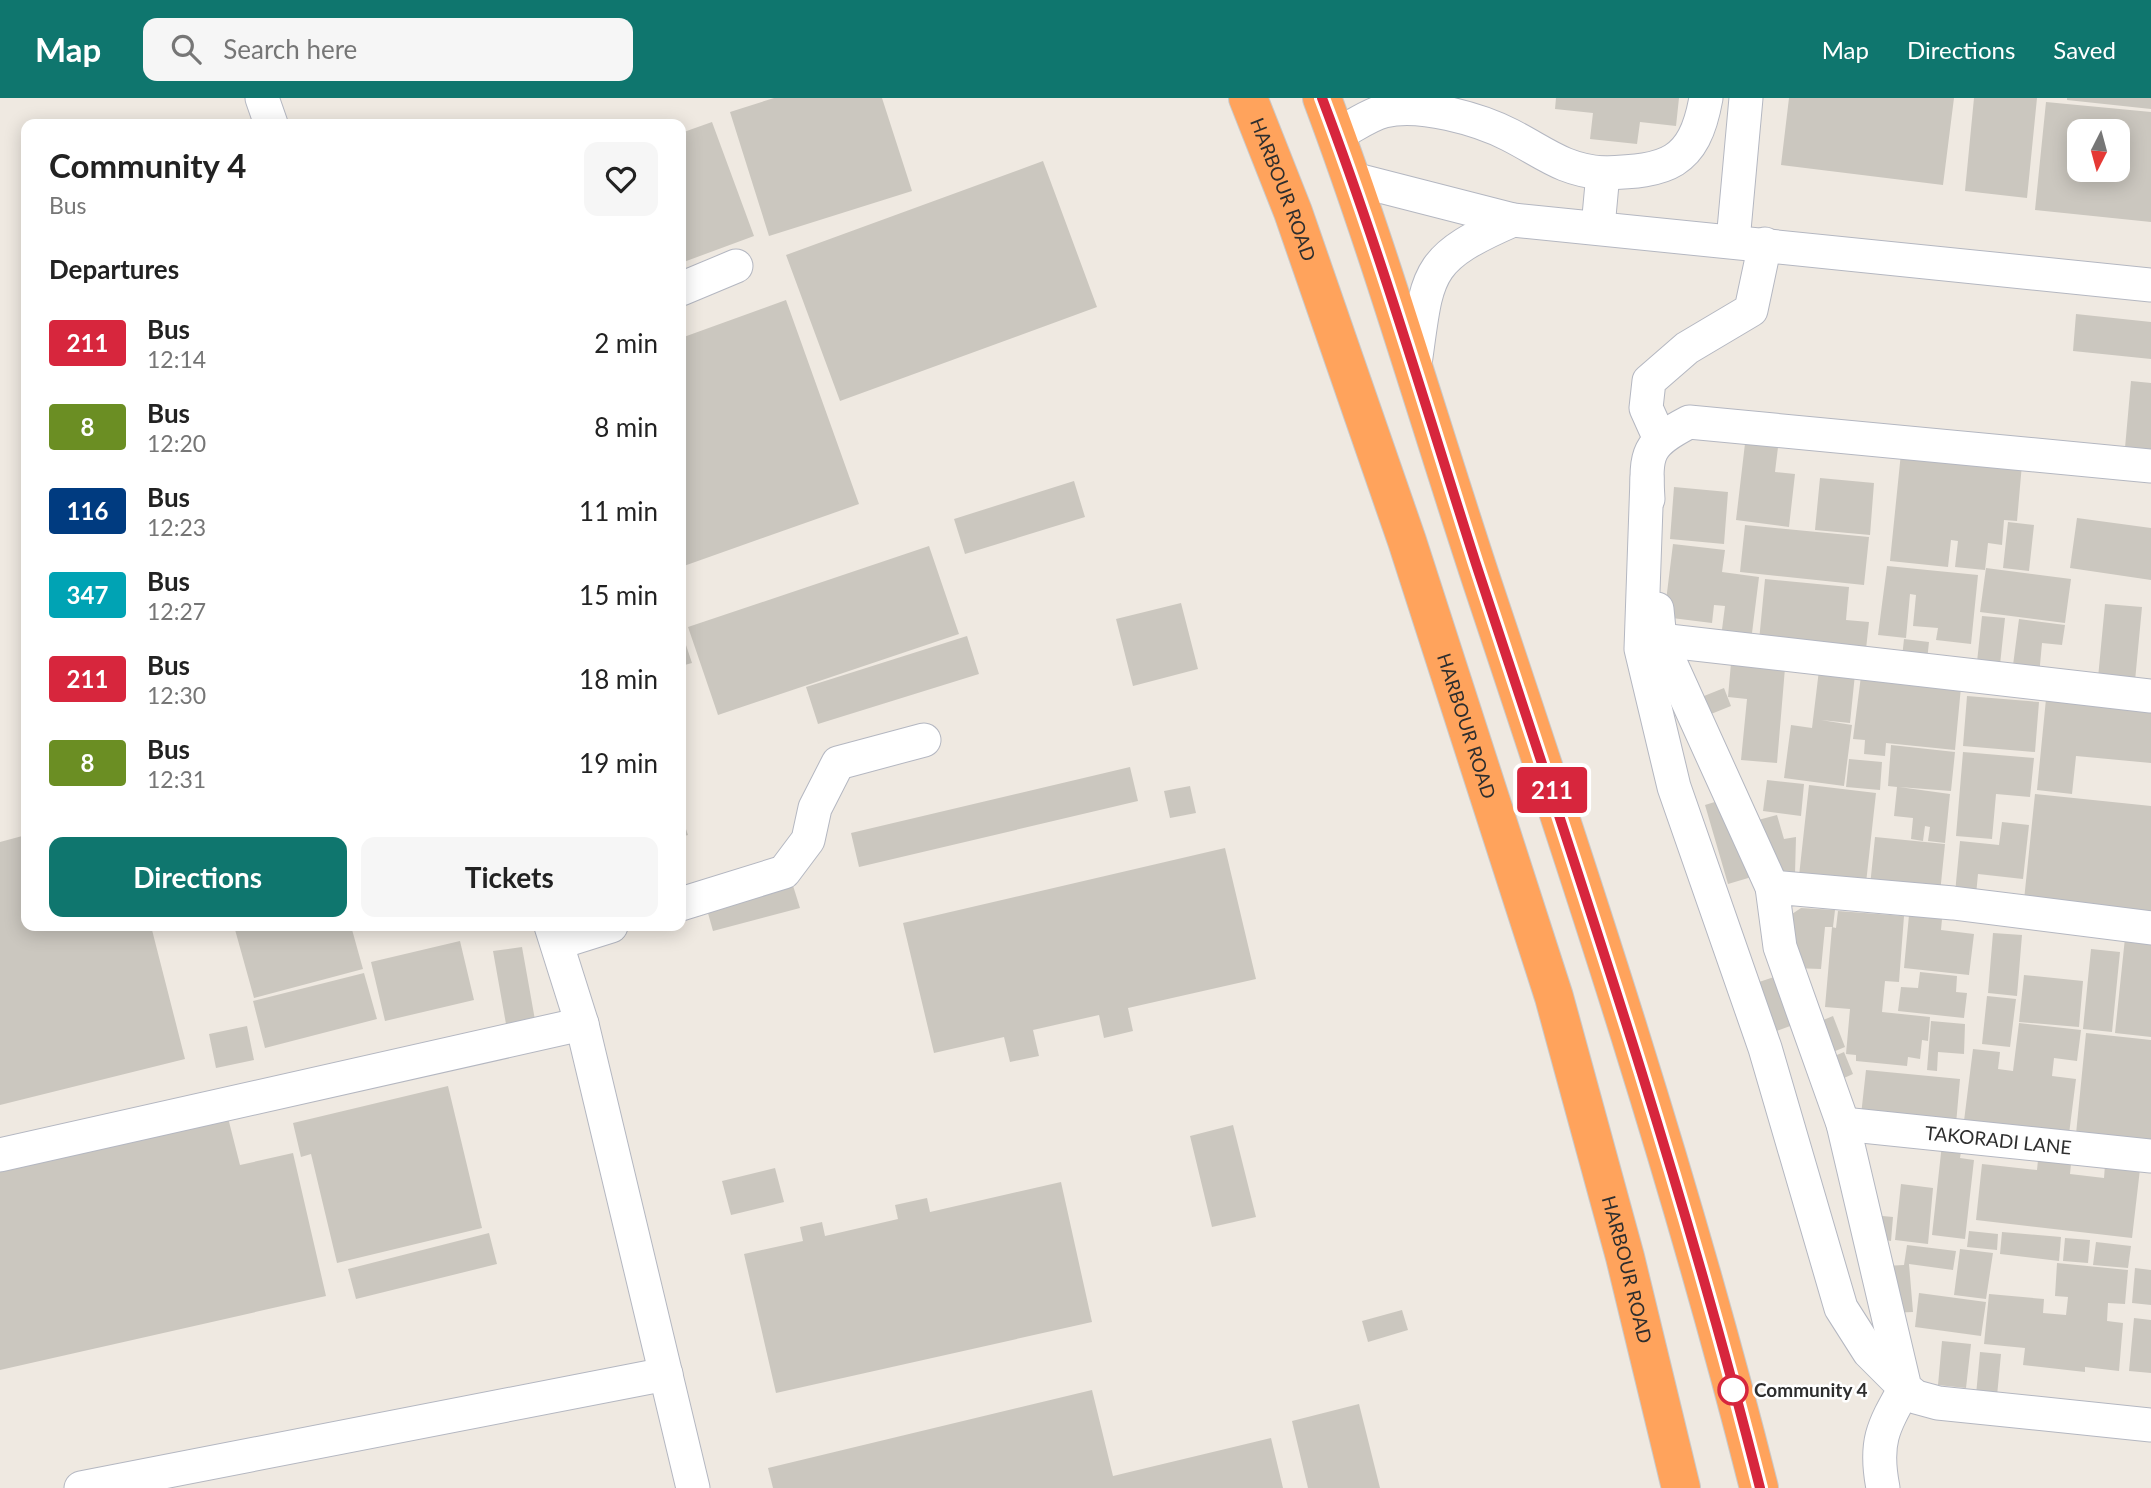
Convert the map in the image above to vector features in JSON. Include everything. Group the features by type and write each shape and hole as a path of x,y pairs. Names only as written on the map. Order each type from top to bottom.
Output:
{"highway":[{"name":"HARBOUR ROAD","path":"1248,98 1293,212 1407,541 1554,997 1625,1256 1681,1488"},
{"path":"1322,98 1353,179 1415,364 1476,562 1614,977 1696,1250 1759,1488"}],"street":[{"path":"262,98 269,119"},
{"path":"1336,135 1385,111 1422,110 1488,124 1561,165 1579,171 1644,172 1670,162 1687,150 1698,134 1706,98"},
{"path":"1659,437 1646,408 1649,381 1687,348 1751,310 1746,98"},
{"path":"1598,227 1604,173"},
{"path":"1353,179 1513,220 2151,285"},
{"path":"1415,364 1425,291 1432,274 1463,244 1513,220"},
{"path":"686,287 736,266"},
{"path":"2151,466 1726,423 1689,422 1659,437 1649,455 1641,649 1674,787 1765,1048 1841,1308 1869,1352 1916,1397 1937,1403 2151,1424"},
{"path":"1647,478 1660,640 1772,887 1780,947 1843,1124 1905,1388 1881,1436 1877,1458 1883,1488"},
{"path":"1660,640 2151,696"},
{"path":"686,902 784,872 808,840 815,808 838,763 924,740"},
{"path":"1772,887 1953,903 2151,928"},
{"path":"575,931 554,934 582,1024 693,1488"},
{"path":"0,1155 582,1024"},
{"name":"TAKORADI LANE","path":"1843,1124 2151,1156"},
{"path":"81,1488 666,1374"}],"building":[{"path":"774,98 882,98 912,191 769,236 730,112"},
{"path":"1556,98 1679,98 1676,126 1640,122 1637,144 1590,139 1593,113 1555,109"},
{"path":"1789,98 1954,98 1943,185 1781,165"},
{"path":"1974,98 2037,98 2027,198 1965,191"},
{"path":"2151,98 2151,109 2067,100"},
{"path":"2046,102 2151,112 2151,222 2035,210"},
{"path":"712,122 754,236 686,261 686,131"},
{"path":"1043,161 1097,307 840,401 786,255"},
{"path":"786,300 859,504 686,565 686,336"},
{"path":"2076,314 2151,322 2151,359 2073,351"},
{"path":"2131,381 2151,383 2151,461 2124,459"},
{"path":"1746,435 1779,439 1775,472 1795,474 1789,527 1736,520"},
{"path":"1901,453 2022,464 2017,521 2004,520 2002,545 1988,543 1985,570 1955,567 1958,541 1951,540 1948,567 1890,561"},
{"path":"1820,478 1874,483 1870,535 1815,530"},
{"path":"1074,481 1085,517 965,554 954,519"},
{"path":"1674,487 1728,492 1724,544 1670,539"},
{"path":"2077,518 2151,528 2151,580 2070,568"},
{"path":"2008,522 2034,525 2029,571 2003,568"},
{"path":"1745,525 1869,537 1864,585 1740,572"},
{"path":"1673,544 1725,550 1722,572 1759,577 1750,649 1720,645 1725,606 1714,605 1712,623 1664,617"},
{"path":"929,546 959,634 718,715 688,627"},
{"path":"1887,566 1978,575 1971,644 1936,640 1938,628 1913,626 1916,595 1910,594 1906,638 1878,635"},
{"path":"1986,568 2071,579 2065,623 1980,612"},
{"path":"1765,579 1849,587 1846,620 1869,622 1865,658 1758,651"},
{"path":"1181,603 1198,669 1133,686 1116,619"},
{"path":"2105,604 2142,607 2135,681 2098,678"},
{"path":"1982,616 2005,618 1999,674 1976,671"},
{"path":"2019,619 2065,625 2062,645 2042,643 2039,676 2012,673"},
{"path":"967,636 979,674 818,724 806,687"},
{"path":"1904,639 1929,642 1926,670 1901,667"},
{"path":"686,645 692,663 686,665"},
{"path":"1731,663 1785,668 1777,763 1741,760 1747,699 1728,697"},
{"path":"1819,670 1855,674 1850,723 1821,720 1852,725 1844,786 1784,778 1791,725 1812,728"},
{"path":"1861,676 1961,687 1955,750 1886,743 1885,756 1864,754 1865,740 1853,739"},
{"path":"1724,688 1731,706 1701,718 1694,700"},
{"path":"1967,696 2039,702 2035,752 1963,746"},
{"path":"2046,699 2151,709 2151,763 2076,756 2072,794 2037,790"},
{"path":"1891,745 1955,752 1951,791 1899,787 1950,794 1945,843 1928,841 1930,827 1925,826 1923,841 1911,839 1913,818 1894,816 1897,787 1888,786"},
{"path":"1963,752 2034,758 2030,797 1996,794 1992,839 1956,836"},
{"path":"1849,759 1882,762 1880,790 1846,787"},
{"path":"1130,767 1138,801 859,867 851,833"},
{"path":"1767,780 1804,784 1801,816 1763,811"},
{"path":"1809,785 1876,793 1866,883 1799,876"},
{"path":"1190,786 1196,813 1170,818 1164,791"},
{"path":"2035,794 2151,806 2151,913 2024,900"},
{"path":"1731,797 1755,876 1728,884 1705,805"},
{"path":"1777,815 1784,839 1796,837 1795,874 1785,878 1758,820"},
{"path":"2002,822 2029,825 2023,879 1978,874 1976,895 1955,893 1960,841 1999,845"},
{"path":"21,836 21,931 152,931 185,1059 0,1105 0,842"},
{"path":"1875,837 1945,844 1940,893 1870,886"},
{"path":"1225,848 1256,979 1128,1008 1133,1031 1104,1038 1099,1015 1033,1030 1039,1056 1010,1062 1004,1037 934,1053 903,923"},
{"path":"790,876 800,908 713,931 704,899"},
{"path":"1801,908 1835,910 1833,927 1825,927 1821,969 1793,968 1789,916"},
{"path":"1838,911 1904,916 1899,982 1885,981 1882,1012 1930,1017 1928,1041 1922,1040 1920,1059 1908,1057 1907,1066 1856,1061 1856,1055 1846,1054 1850,1009 1825,1007 1832,927 1836,928"},
{"path":"1909,915 1942,919 1941,930 1974,934 1969,975 1904,968"},
{"path":"235,931 352,931 363,969 254,998"},
{"path":"1993,933 2022,935 2017,996 1988,993"},
{"path":"2125,938 2151,941 2151,1037 2115,1033"},
{"path":"460,941 474,1000 385,1021 371,962"},
{"path":"522,947 535,1020 506,1024 493,951"},
{"path":"2091,949 2120,952 2112,1032 2083,1029"},
{"path":"1920,972 1957,976 1956,992 1967,993 1964,1018 1898,1011 1901,987 1918,988"},
{"path":"364,973 377,1019 265,1048 253,1001"},
{"path":"1783,974 1801,1022 1771,1033 1753,984"},
{"path":"2024,975 2083,981 2079,1027 2019,1022"},
{"path":"1987,996 2016,999 2010,1047 1982,1044"},
{"path":"1833,1016 1845,1047 1828,1054 1816,1023"},
{"path":"1931,1021 1965,1024 1964,1054 1938,1052 1937,1071 1927,1070"},
{"path":"2019,1023 2081,1030 2077,1061 2054,1058 2052,1076 2076,1079 2069,1134 1964,1121 1973,1049 2000,1052 1998,1069 2013,1071"},
{"path":"247,1026 254,1060 216,1068 209,1034"},
{"path":"2086,1033 2151,1040 2151,1143 2076,1134"},
{"path":"1844,1052 1853,1074 1835,1082 1825,1060"},
{"path":"1866,1070 1960,1079 1956,1124 1861,1115"},
{"path":"448,1086 482,1228 337,1263 311,1154 301,1157 293,1123"},
{"path":"226,1110 240,1165 293,1153 326,1296 0,1370 0,1161"},
{"path":"1233,1125 1256,1217 1212,1227 1190,1136"},
{"path":"1942,1144 1962,1146 1960,1158 1974,1160 1965,1239 1932,1235"},
{"path":"2038,1160 2071,1164 2070,1174 2104,1178 2105,1165 2140,1169 2132,1238 1976,1220 1982,1164 2037,1170"},
{"path":"775,1168 784,1202 731,1215 722,1181"},
{"path":"1061,1182 1092,1322 776,1393 744,1254 803,1241 800,1227 822,1222 825,1236 898,1219 895,1205 927,1198 930,1212"},
{"path":"1901,1184 1933,1188 1928,1244 1895,1240"},
{"path":"1872,1215 1893,1217 1891,1241 1870,1238"},
{"path":"1969,1231 1998,1234 1997,1250 1967,1247"},
{"path":"2002,1232 2061,1237 2059,1261 2000,1254"},
{"path":"489,1233 497,1264 356,1299 348,1269"},
{"path":"2065,1238 2090,1240 2088,1263 2063,1261"},
{"path":"2096,1242 2131,1246 2128,1268 2093,1265"},
{"path":"1907,1245 1956,1251 1953,1270 1909,1264 1913,1312 1889,1313 1885,1266 1904,1265"},
{"path":"1960,1249 1993,1253 1986,1299 1954,1295"},
{"path":"2057,1263 2128,1270 2125,1304 2108,1303 2107,1321 2123,1323 2119,1371 2085,1367 2085,1372 2023,1365 2025,1348 1984,1344 1989,1294 2044,1299 2043,1313 2066,1315 2068,1297 2055,1296"},
{"path":"2135,1268 2151,1270 2151,1305 2132,1303"},
{"path":"1919,1293 1986,1302 1981,1336 1915,1327"},
{"path":"1402,1310 1408,1330 1368,1342 1362,1321"},
{"path":"2134,1318 2151,1320 2151,1373 2129,1371"},
{"path":"1942,1341 1971,1344 1966,1388 1938,1385"},
{"path":"1980,1352 2001,1354 1997,1396 1976,1395"},
{"path":"1092,1390 1113,1476 1271,1438 1283,1488 773,1488 768,1468"},
{"path":"1359,1404 1380,1488 1308,1488 1292,1421"}],"bus line":[{"name":"211","path":"1322,98 1353,179 1406,338 1476,562 1614,977 1696,1250 1760,1488"}],"place":[{"name":"Community 4","path":"1733,1390"}]}
